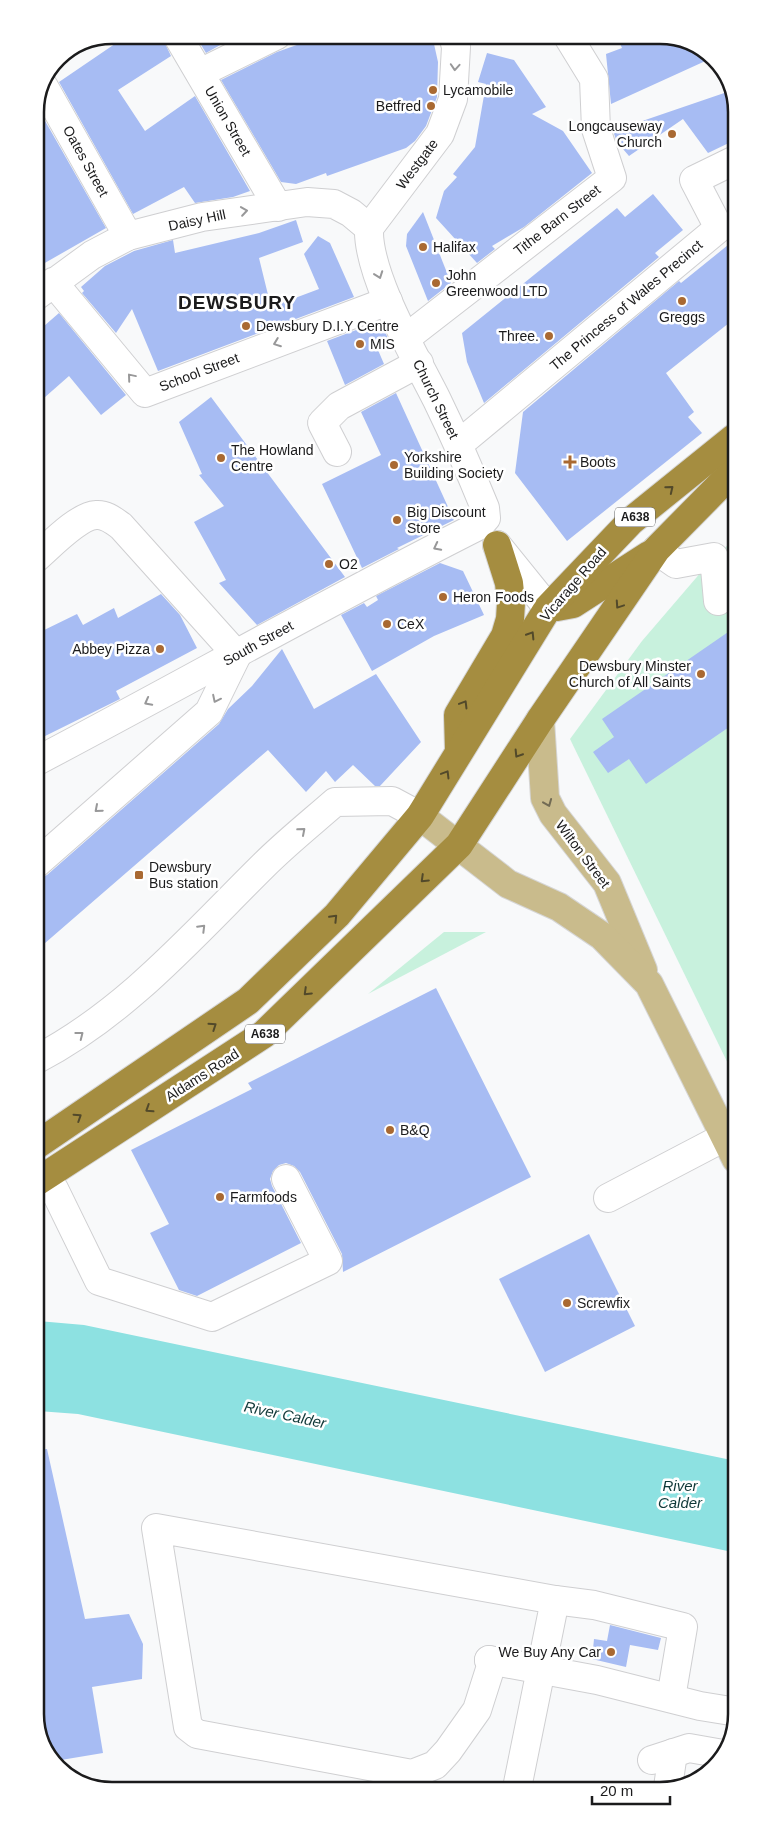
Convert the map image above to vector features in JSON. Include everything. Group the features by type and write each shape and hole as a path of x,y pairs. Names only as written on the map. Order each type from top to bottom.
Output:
{"highway":[{"name":"Vicarage Road","path":"420,816 548,608 630,521 728,443"},
{"name":"A638","path":"459,845 540,720 656,550 728,478"},
{"path":"459,751 458,715 505,636 510,619 509,583 488,535"},
{"path":"548,608 572,604 656,550"},
{"name":"A638","path":"44,1140 248,1001 337,915 420,816"},
{"name":"Aldams Road","path":"44,1177 264,1034 459,845"}],"main road":[{"name":"Wilton Street","path":"540,720 545,798 553,814 607,883 649,984 728,1134"},
{"name":"Wilton Street","path":"420,816 508,884 559,907 602,936 649,984"}],"street":[{"name":"Union Street","path":"182,44 278,207"},
{"path":"200,73 259,44"},
{"name":"Westgate","path":"368,228 440,134 453,99 455,44"},
{"name":"Tithe Barn Street","path":"406,338 612,178 596,129 594,78 573,44"},
{"name":"Oates Street","path":"47,92 128,236"},
{"name":"The Princess of Wales Precinct","path":"459,444 719,228 694,180 728,163"},
{"name":"Daisy Hill","path":"44,289 92,255 128,236 202,217 308,202 334,204 351,213 368,228"},
{"name":"Church Street","path":"368,228 368,245 388,301 459,444 485,508 488,535"},
{"name":"School Street","path":"44,296 145,393 388,301"},
{"path":"337,452 322,423 339,406 419,363"},
{"path":"44,551 83,519 96,515 108,517 121,526 237,655 209,712 44,857"},
{"path":"488,535 548,608"},
{"name":"South Street","path":"44,757 237,655 356,587 488,535"},
{"path":"656,550 676,564 714,557 718,601"},
{"path":"44,1055 71,1041 150,979 266,864 335,802 392,802 420,816"},
{"path":"608,1198 728,1144"},
{"path":"44,1183 54,1190 98,1281 212,1317 328,1261 286,1179"},
{"path":"671,1698 684,1627 594,1605 556,1600 156,1528 188,1727 197,1734 412,1774 435,1765 448,1751 477,1710 491,1666 489,1660 597,1680 671,1698 728,1710"},
{"path":"518,1782 556,1600"},
{"path":"667,1781 662,1756 688,1748 716,1753"}],"green space":[{"path":"728,545 728,1064 570,739 642,641 714,557"},
{"path":"444,932 486,932 368,994"}],"water":[{"name":"River Calder","path":"44,1322 84,1325 728,1459 728,1551 78,1414 44,1411"}],"building":[{"path":"115,44 165,44 171,56 118,90 145,131 195,96 250,191 233,197 195,203 184,187 133,214 59,82"},
{"path":"200,44 222,44 206,53"},
{"path":"300,44 434,44 438,62 437,97 426,126 415,141 406,148 327,176 326,173 296,184 281,182 221,80 277,52"},
{"path":"620,44 673,45 694,53 705,61 611,104 606,54 622,48"},
{"path":"487,53 514,60 546,107 532,114 563,131 592,173 524,227 492,246 495,249 477,263 436,218 444,191 457,177 453,174 475,147 486,84 478,82"},
{"path":"726,93 728,112 728,143 708,153 683,119 629,156 617,142 613,131"},
{"path":"44,119 106,228 44,263"},
{"path":"653,194 683,230 655,253 659,257 484,403 467,362 462,333 617,208 625,217"},
{"path":"423,212 451,283 428,301 406,246 407,234"},
{"path":"296,220 303,242 259,258 271,307 319,289 304,254 318,236 330,243 354,297 158,371 132,309 116,333 82,293 84,291 81,287 105,266 134,251 173,240 175,253 259,233"},
{"path":"728,245 728,324 666,373 694,412 688,417 702,433 567,541 515,473 523,412 679,281 681,283"},
{"path":"59,313 126,395 101,415 69,376 44,398 44,326"},
{"name":"MIS","path":"380,321 391,345 378,350 384,364 345,385 327,341"},
{"path":"396,393 454,520 397,548 399,549 362,568 322,484 381,455 361,412"},
{"path":"211,397 345,577 257,625 219,583 226,580 194,522 224,506 199,475 202,474 179,422"},
{"path":"440,563 463,571 484,615 434,636 372,671 341,615 364,603 367,607 378,600 376,596"},
{"path":"161,594 180,615 197,648 116,691 120,699 44,737 44,630 77,614 83,625 114,608 118,618"},
{"name":"Dewsbury Minster Church of All Saints","path":"728,632 728,728 646,784 629,759 608,773 593,752 614,737 602,719"},
{"path":"282,649 314,709 376,674 421,742 380,786 375,786 353,765 335,782 326,771 306,792 268,750 44,944 44,876 219,724 228,709 252,686"},
{"path":"436,988 531,1177 343,1272 342,1254 300,1172 294,1166 286,1163 279,1165 273,1171 270,1179 301,1243 197,1296 179,1290 150,1233 169,1224 131,1150 252,1089 248,1083"},
{"name":"Screwfix","path":"589,1234 635,1326 545,1372 499,1279"},
{"path":"44,1449 47,1449 85,1619 129,1614 143,1644 142,1679 92,1687 103,1753 62,1760 47,1736 44,1723"},
{"path":"610,1625 661,1638 658,1650 630,1645 626,1667 592,1659 594,1639 607,1641"}],"place":[{"name":"Lycamobile","path":"433,90"},
{"name":"Betfred","path":"431,106"},
{"name":"Longcauseway Church","path":"672,134"},
{"name":"Halifax","path":"423,247"},
{"name":"John Greenwood LTD","path":"436,283"},
{"name":"Greggs","path":"682,301"},
{"name":"Dewsbury D.I.Y Centre","path":"246,326"},
{"name":"Three.","path":"549,336"},
{"name":"MIS","path":"360,344"},
{"name":"The Howland Centre","path":"221,458"},
{"name":"Boots","path":"570,462"},
{"name":"Yorkshire Building Society","path":"394,465"},
{"name":"Big Discount Store","path":"397,520"},
{"name":"O2","path":"329,564"},
{"name":"Heron Foods","path":"443,597"},
{"name":"CeX","path":"387,624"},
{"name":"Abbey Pizza","path":"160,649"},
{"name":"Dewsbury Minster Church of All Saints","path":"701,674"},
{"name":"Dewsbury Bus station","path":"139,875"},
{"name":"B&Q","path":"390,1130"},
{"name":"Farmfoods","path":"220,1197"},
{"name":"Screwfix","path":"567,1303"},
{"name":"We Buy Any Car","path":"611,1652"}],"district":[{"name":"DEWSBURY","path":"237,302"}]}
